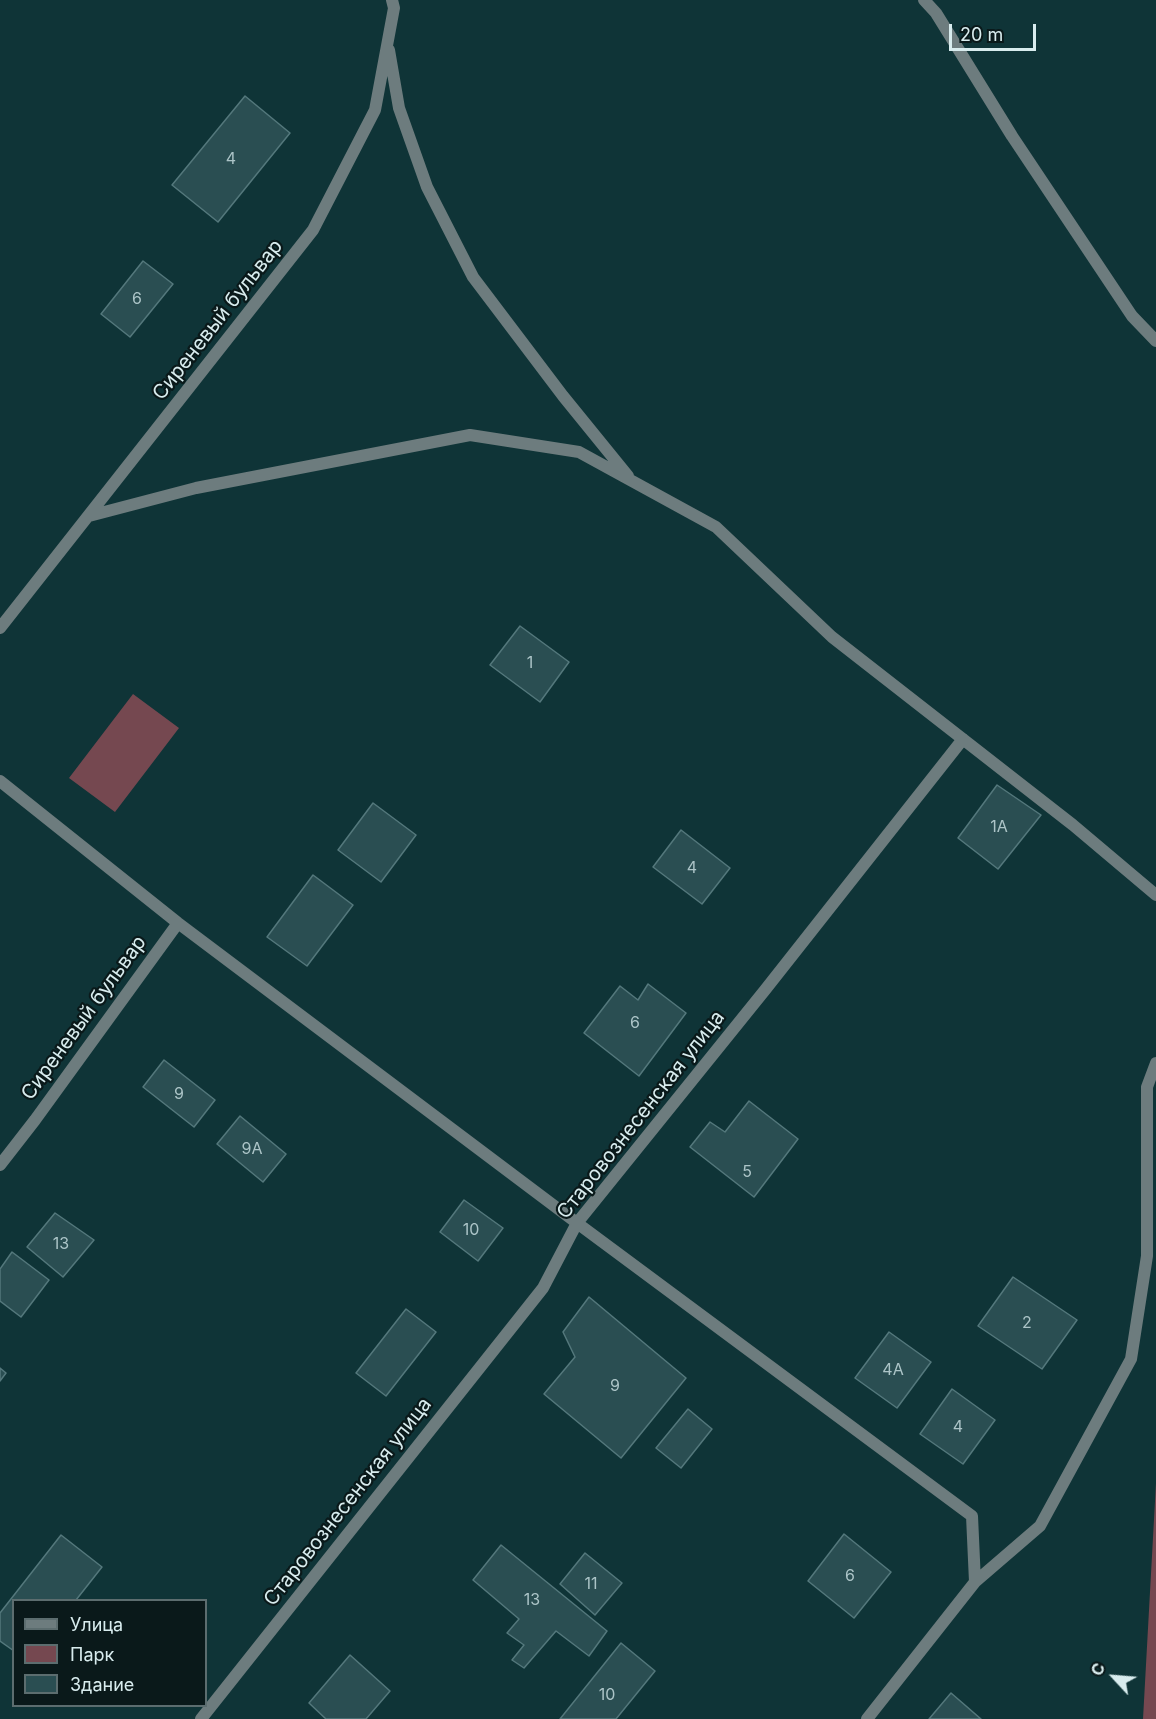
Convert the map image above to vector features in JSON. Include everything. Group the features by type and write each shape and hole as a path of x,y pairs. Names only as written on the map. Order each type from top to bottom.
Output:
{"street":[{"name":"Сиреневый бульвар","path":"0,628 313,230 375,110 394,8 392,0"},
{"path":"924,0 936,13 1012,136 1125,306 1156,341"},
{"path":"388,42 399,108 427,187 473,277 563,396 632,481"},
{"path":"89,516 196,488 470,435 579,452 716,527 831,637 1073,825 1156,895"},
{"name":"Старовознесенская улица","path":"201,1719 543,1288 577,1223 963,739"},
{"path":"0,781 178,923 972,1516 975,1582"},
{"name":"Сиреневый бульвар","path":"0,1164 35,1120 178,923"},
{"path":"867,1719 975,1582 1040,1526 1131,1359 1147,1256 1147,1087 1156,1063"}],"green space":[{"path":"133,694 179,728 115,812 69,778"},
{"path":"1156,1483 1156,1719 1143,1719"}],"building":[{"path":"245,96 290,133 218,222 172,185"},
{"path":"143,261 173,284 130,337 101,314"},
{"path":"520,626 569,662 540,702 490,665"},
{"path":"997,785 1041,815 998,869 958,838"},
{"path":"373,803 416,835 381,882 338,850"},
{"path":"681,830 730,868 702,904 653,867"},
{"path":"313,875 353,905 307,966 267,937"},
{"path":"648,984 686,1013 639,1076 584,1033 620,986 638,1000"},
{"path":"164,1060 215,1100 194,1127 143,1087"},
{"path":"749,1101 798,1139 754,1197 690,1147 710,1122 725,1132"},
{"path":"240,1116 286,1154 263,1182 217,1144"},
{"path":"464,1200 503,1228 478,1261 440,1232"},
{"path":"55,1213 94,1240 63,1277 27,1247"},
{"path":"12,1252 49,1280 21,1317 0,1301 0,1269"},
{"path":"1013,1277 1077,1320 1042,1369 978,1326"},
{"path":"589,1297 686,1378 621,1458 544,1394 575,1357 563,1332"},
{"path":"406,1309 436,1332 386,1396 356,1373"},
{"path":"889,1332 931,1362 897,1408 855,1378"},
{"path":"0,1368 6,1373 0,1381"},
{"path":"952,1389 995,1420 963,1464 920,1434"},
{"path":"688,1409 712,1429 681,1468 656,1448"},
{"path":"844,1534 891,1572 854,1618 808,1581"},
{"path":"61,1535 102,1567 77,1599 12,1599 12,1650 0,1641 0,1613"},
{"path":"501,1545 607,1631 589,1656 556,1631 524,1668 512,1660 524,1645 507,1633 519,1619 473,1580"},
{"path":"585,1553 622,1583 595,1615 560,1584"},
{"path":"621,1643 655,1671 616,1719 560,1719"},
{"path":"350,1655 390,1691 366,1719 326,1719 309,1703"},
{"path":"951,1693 981,1719 929,1719"}]}
